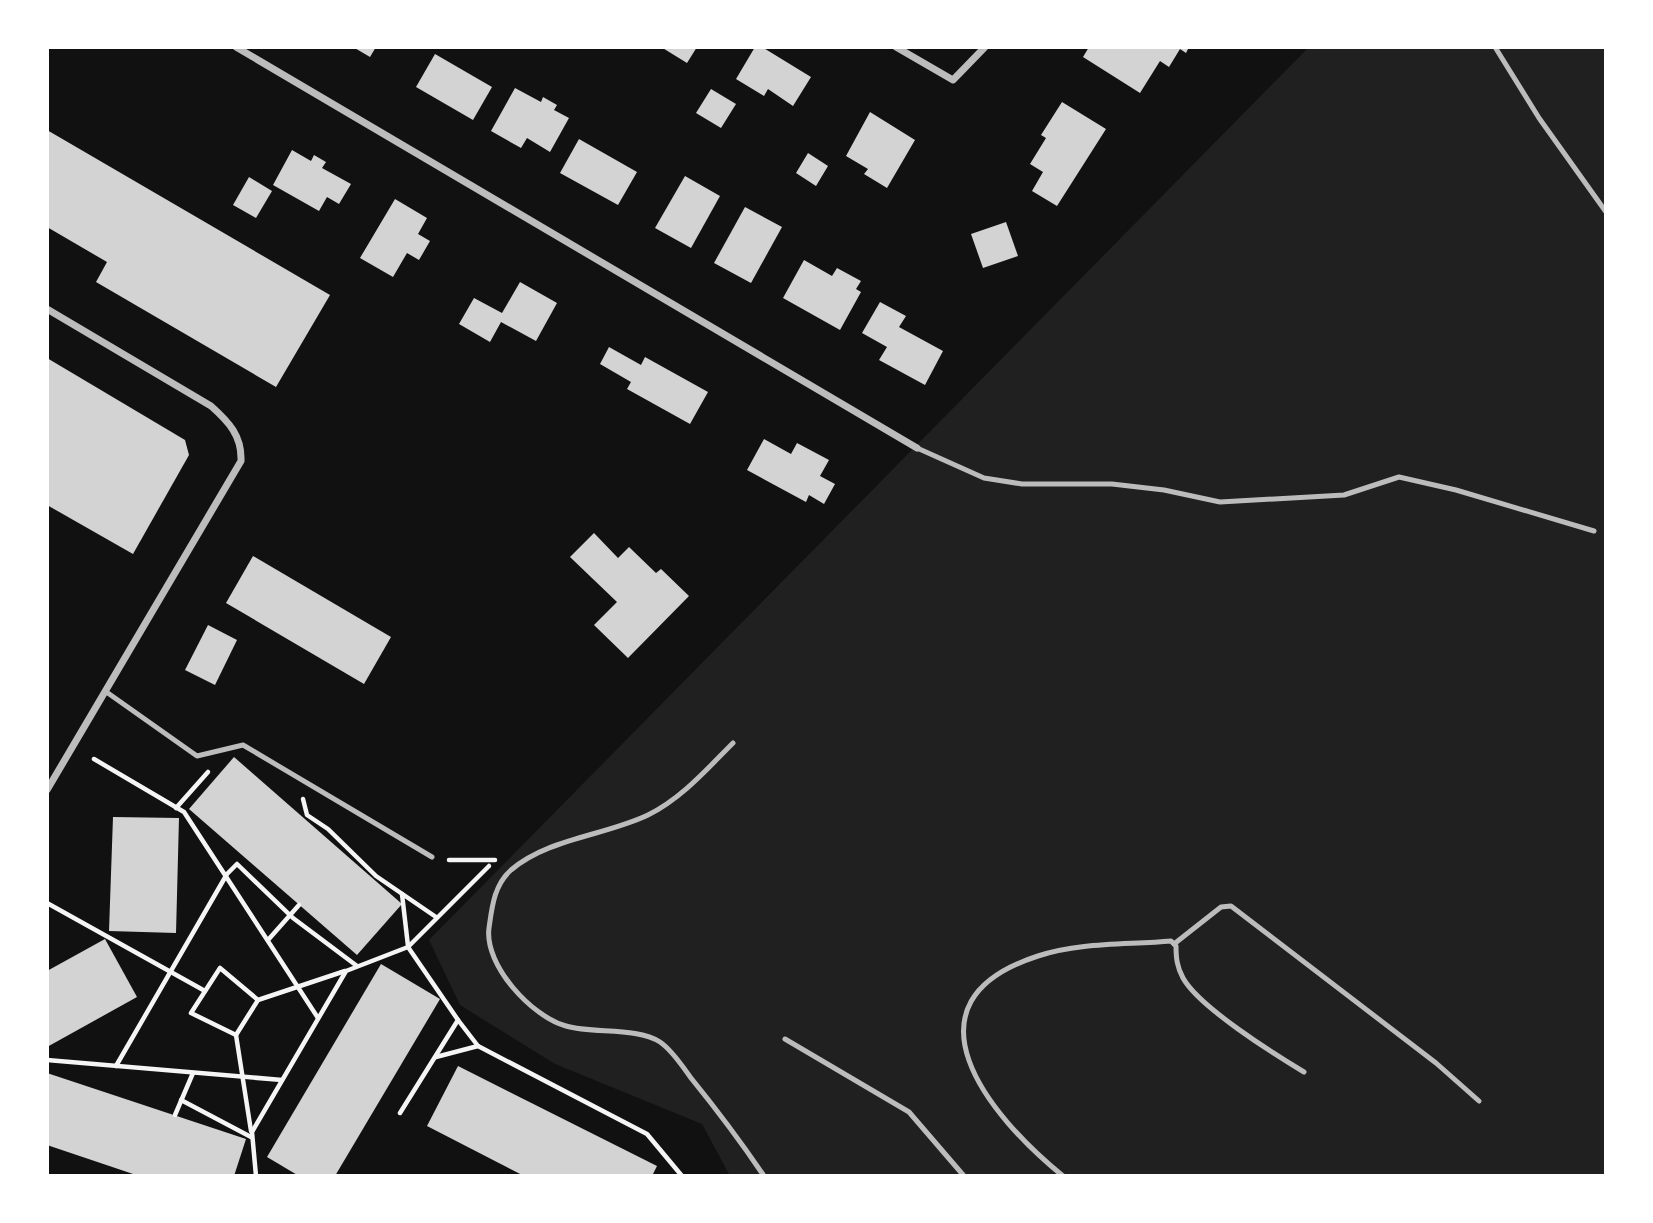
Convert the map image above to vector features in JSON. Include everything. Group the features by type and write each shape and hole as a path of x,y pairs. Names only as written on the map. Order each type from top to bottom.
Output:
{"street":[{"path":"236,47 916,447"},
{"path":"896,47 953,80 985,47"},
{"path":"47,309 211,406 230,423 242,444 241,461 47,790"}],"lane":[{"path":"1495,47 1539,118 1606,212"},
{"path":"916,447 984,478 1022,484 1112,484 1164,490 1220,502 1344,495 1399,477 1456,490 1594,531"},
{"path":"105,691 197,756 243,745 432,857"},
{"path":"733,743 683,792 648,815 535,854 509,872 494,894 488,936 503,977 542,1013 563,1026 625,1033 659,1041 732,1128 764,1176"},
{"path":"1174,944 1221,907 1230,906 1436,1063 1479,1101"},
{"path":"1063,1176 1009,1127 976,1078 966,1050 964,1010 975,992 991,979 1037,956 1084,947 1171,941 1174,944"},
{"path":"1174,944 1176,962 1184,980 1202,998 1258,1043 1304,1072"},
{"path":"785,1039 909,1112 964,1176"}],"path":[{"path":"176,808 228,749"},
{"path":"94,759 184,812 227,874 318,1018"},
{"path":"297,778 307,815 328,829 376,876 436,917"},
{"path":"256,1176 236,1035 258,1000 408,947 497,859 461,862 432,857"},
{"path":"116,1066 227,874 237,864 289,915 357,966"},
{"path":"402,894 408,947 478,1046 648,1134 682,1176"},
{"path":"47,903 205,991"},
{"path":"268,940 299,905"},
{"path":"236,1035 191,1013 220,968 258,1000"},
{"path":"252,1135 346,971"},
{"path":"400,1114 458,1020"},
{"path":"435,1057 478,1046"},
{"path":"47,1060 282,1080"},
{"path":"175,1115 193,1073"},
{"path":"181,1100 252,1135"}],"shaded area":[{"path":"1309,47 1606,47 1606,1176 730,1176 702,1124 555,1064 460,1005 429,940"}],"building":[{"path":"353,47 376,47 370,57"},
{"path":"661,47 697,47 687,63"},
{"path":"755,47 762,47 811,77 793,106 768,89 764,96 736,79"},
{"path":"1089,47 1189,47 1186,53 1180,49 1169,67 1160,61 1140,93 1083,57"},
{"path":"435,54 492,87 473,120 416,87"},
{"path":"515,88 541,102 543,97 557,105 554,110 569,118 550,152 527,138 521,148 491,131"},
{"path":"711,89 736,104 721,128 696,113"},
{"path":"1062,102 1106,129 1057,206 1032,191 1043,172 1030,164 1046,138 1041,135"},
{"path":"870,112 915,140 887,188 864,174 868,169 846,156"},
{"path":"47,130 330,295 276,387 96,282 107,262 47,227"},
{"path":"579,139 637,172 618,205 560,173"},
{"path":"292,150 311,161 314,155 326,162 322,168 351,184 339,204 327,197 319,211 273,185"},
{"path":"808,153 828,166 816,186 796,173"},
{"path":"685,176 720,196 691,248 655,228"},
{"path":"249,177 272,191 256,218 233,205"},
{"path":"395,199 427,218 418,234 430,241 419,260 407,253 393,277 360,258"},
{"path":"745,207 782,227 751,283 714,263"},
{"path":"1006,222 1018,256 983,268 971,234"},
{"path":"804,260 832,276 837,268 861,281 856,289 861,292 840,330 783,298"},
{"path":"520,282 557,303 536,341 501,322 490,342 459,324 474,298 502,313"},
{"path":"880,302 906,316 899,327 943,351 925,385 879,360 887,347 862,333"},
{"path":"609,347 641,365 645,357 708,392 690,424 627,389 631,382 600,364"},
{"path":"47,358 185,440 189,455 133,554 47,505"},
{"path":"764,439 791,454 797,443 829,460 820,476 835,484 824,504 809,495 806,502 747,470"},
{"path":"594,533 618,558 629,547 656,573 661,569 689,596 628,658 594,625 617,602 570,557"},
{"path":"253,556 391,637 364,684 226,603"},
{"path":"208,625 237,640 215,685 185,670"},
{"path":"234,757 402,904 357,955 189,809"},
{"path":"113,817 179,818 176,933 109,931"},
{"path":"105,939 137,997 47,1047 47,971"},
{"path":"381,964 440,999 335,1176 299,1176 267,1157"},
{"path":"458,1066 657,1166 652,1176 524,1176 427,1126"},
{"path":"47,1073 246,1139 234,1176 139,1176 47,1145"}]}
